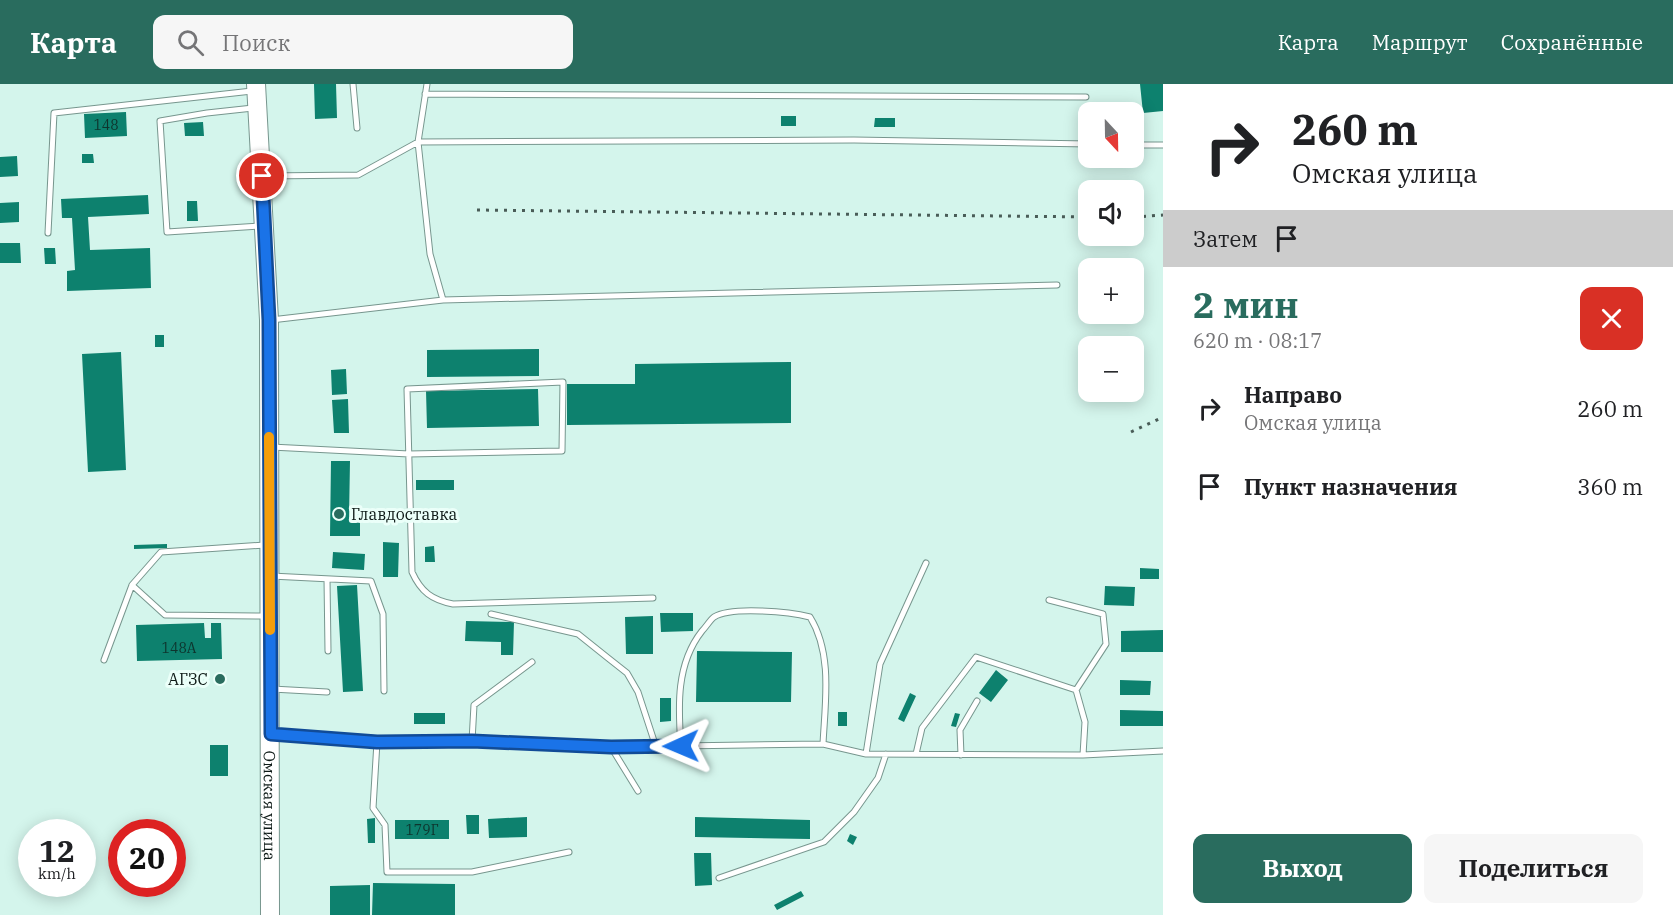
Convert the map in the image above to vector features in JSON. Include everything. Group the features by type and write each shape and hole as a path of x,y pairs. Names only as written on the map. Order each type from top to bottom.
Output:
{"main road":[{"name":"Омская улица","path":"257,94 269,320 270,915"}],"lane":[{"path":"353,84 357,128"},
{"path":"427,84 418,142 429,254 443,300"},
{"path":"425,93 1086,97"},
{"path":"257,94 207,112 160,121 167,232 264,225"},
{"path":"48,233 54,113 257,94"},
{"path":"262,176 358,175 418,142 854,140 1078,144"},
{"path":"1144,145 1163,146"},
{"path":"269,320 443,300 1057,285"},
{"path":"270,447 409,454 562,451 563,382 406,389 409,454 412,572 418,587 439,601 462,604 653,598"},
{"path":"104,660 132,585 161,552 270,544"},
{"path":"866,754 880,664 926,563"},
{"path":"270,576 371,581 383,614 384,691"},
{"path":"327,579 328,651"},
{"path":"132,585 165,615 270,616"},
{"path":"1049,600 1103,614 1106,644 1076,690 1085,722 1083,755"},
{"path":"681,746 681,677 687,654 714,617 731,612 795,613 810,617 820,633 824,660 823,744"},
{"path":"491,614 578,634 627,673 638,692 656,747"},
{"path":"916,754 922,728 976,657 1076,690"},
{"path":"472,741 474,705 532,662"},
{"path":"271,689 327,692"},
{"path":"961,755 960,730 977,701"},
{"path":"271,734 377,742 472,741 611,747 823,744 866,754 1083,755 1163,751"},
{"path":"377,742 373,808 385,825 387,872 472,872 569,852"},
{"path":"611,747 638,791"},
{"path":"719,878 824,842 854,812 878,778 886,754"}],"building":[{"path":"314,84 336,84 337,118 315,119"},
{"path":"1140,84 1163,84 1163,111 1144,113 1144,102 1142,102"},
{"path":"126,112 127,136 85,138 84,114"},
{"path":"781,116 796,116 796,126 781,126"},
{"path":"875,118 895,118 895,127 874,127"},
{"path":"203,122 204,136 185,136 184,123"},
{"path":"82,154 93,154 94,163 82,163"},
{"path":"17,156 18,176 0,177 0,157"},
{"path":"148,195 149,214 88,217 90,250 150,248 151,288 67,291 67,271 75,270 72,218 62,218 61,199"},
{"path":"187,201 197,201 198,221 187,221"},
{"path":"19,202 19,222 0,223 0,203"},
{"path":"0,243 20,243 21,263 0,263"},
{"path":"44,248 55,248 56,264 45,264"},
{"path":"155,335 164,335 164,347 155,347"},
{"path":"539,349 539,376 427,377 427,350"},
{"path":"121,352 126,470 88,472 82,354"},
{"path":"791,362 791,423 567,425 567,384 635,384 635,364"},
{"path":"346,369 347,394 332,395 331,370"},
{"path":"538,389 539,426 427,428 426,391"},
{"path":"348,399 349,433 334,433 332,400"},
{"path":"331,461 350,461 349,519 360,519 360,536 330,536"},
{"path":"416,480 454,480 454,490 416,490"},
{"path":"383,542 399,543 398,577 383,577"},
{"path":"167,544 167,548 134,549 134,545"},
{"path":"434,546 435,562 425,562 425,547"},
{"path":"333,552 365,554 364,570 332,568"},
{"path":"1140,568 1159,569 1159,579 1140,579"},
{"path":"357,585 363,691 343,692 337,586"},
{"path":"1105,586 1135,587 1134,606 1104,605"},
{"path":"660,613 693,613 693,631 661,632"},
{"path":"653,616 653,654 626,654 625,617"},
{"path":"466,621 514,622 513,655 501,655 501,642 465,641"},
{"path":"204,623 205,638 211,638 211,623 221,623 222,659 137,661 136,625"},
{"path":"1163,630 1163,652 1121,652 1121,631"},
{"path":"697,651 792,652 791,702 696,702"},
{"path":"996,670 1008,680 991,702 979,693"},
{"path":"1120,680 1151,681 1150,695 1120,695"},
{"path":"910,693 916,696 904,722 898,719"},
{"path":"660,698 671,698 671,721 660,722"},
{"path":"1120,710 1163,711 1163,726 1120,726"},
{"path":"838,712 847,712 847,726 838,726"},
{"path":"414,713 445,713 445,724 414,724"},
{"path":"955,713 960,714 956,727 951,726"},
{"path":"210,745 228,745 228,776 210,776"},
{"path":"466,815 479,815 479,834 467,834"},
{"path":"527,817 527,837 489,838 488,819"},
{"path":"695,817 810,820 810,839 695,837"},
{"path":"375,818 375,843 368,843 367,819"},
{"path":"395,820 449,820 449,839 395,839"},
{"path":"850,834 857,837 853,845 847,841"},
{"path":"694,853 711,853 712,885 695,886"},
{"path":"373,883 455,884 455,915 372,915"},
{"path":"370,885 370,915 330,915 330,886"},
{"path":"801,891 804,896 777,910 774,905"}],"railway":[{"path":"477,210 1078,217"},
{"path":"1144,216 1163,215"},
{"path":"1131,432 1163,417"}],"slow traffic":[{"path":"269,437 270,630"}],"place":[{"name":"Главдоставка","path":"339,514"},
{"name":"АГЗС","path":"220,679"}],"route":[{"path":"262,176 269,320 271,734 377,742 472,741 611,747 681,746"}]}
